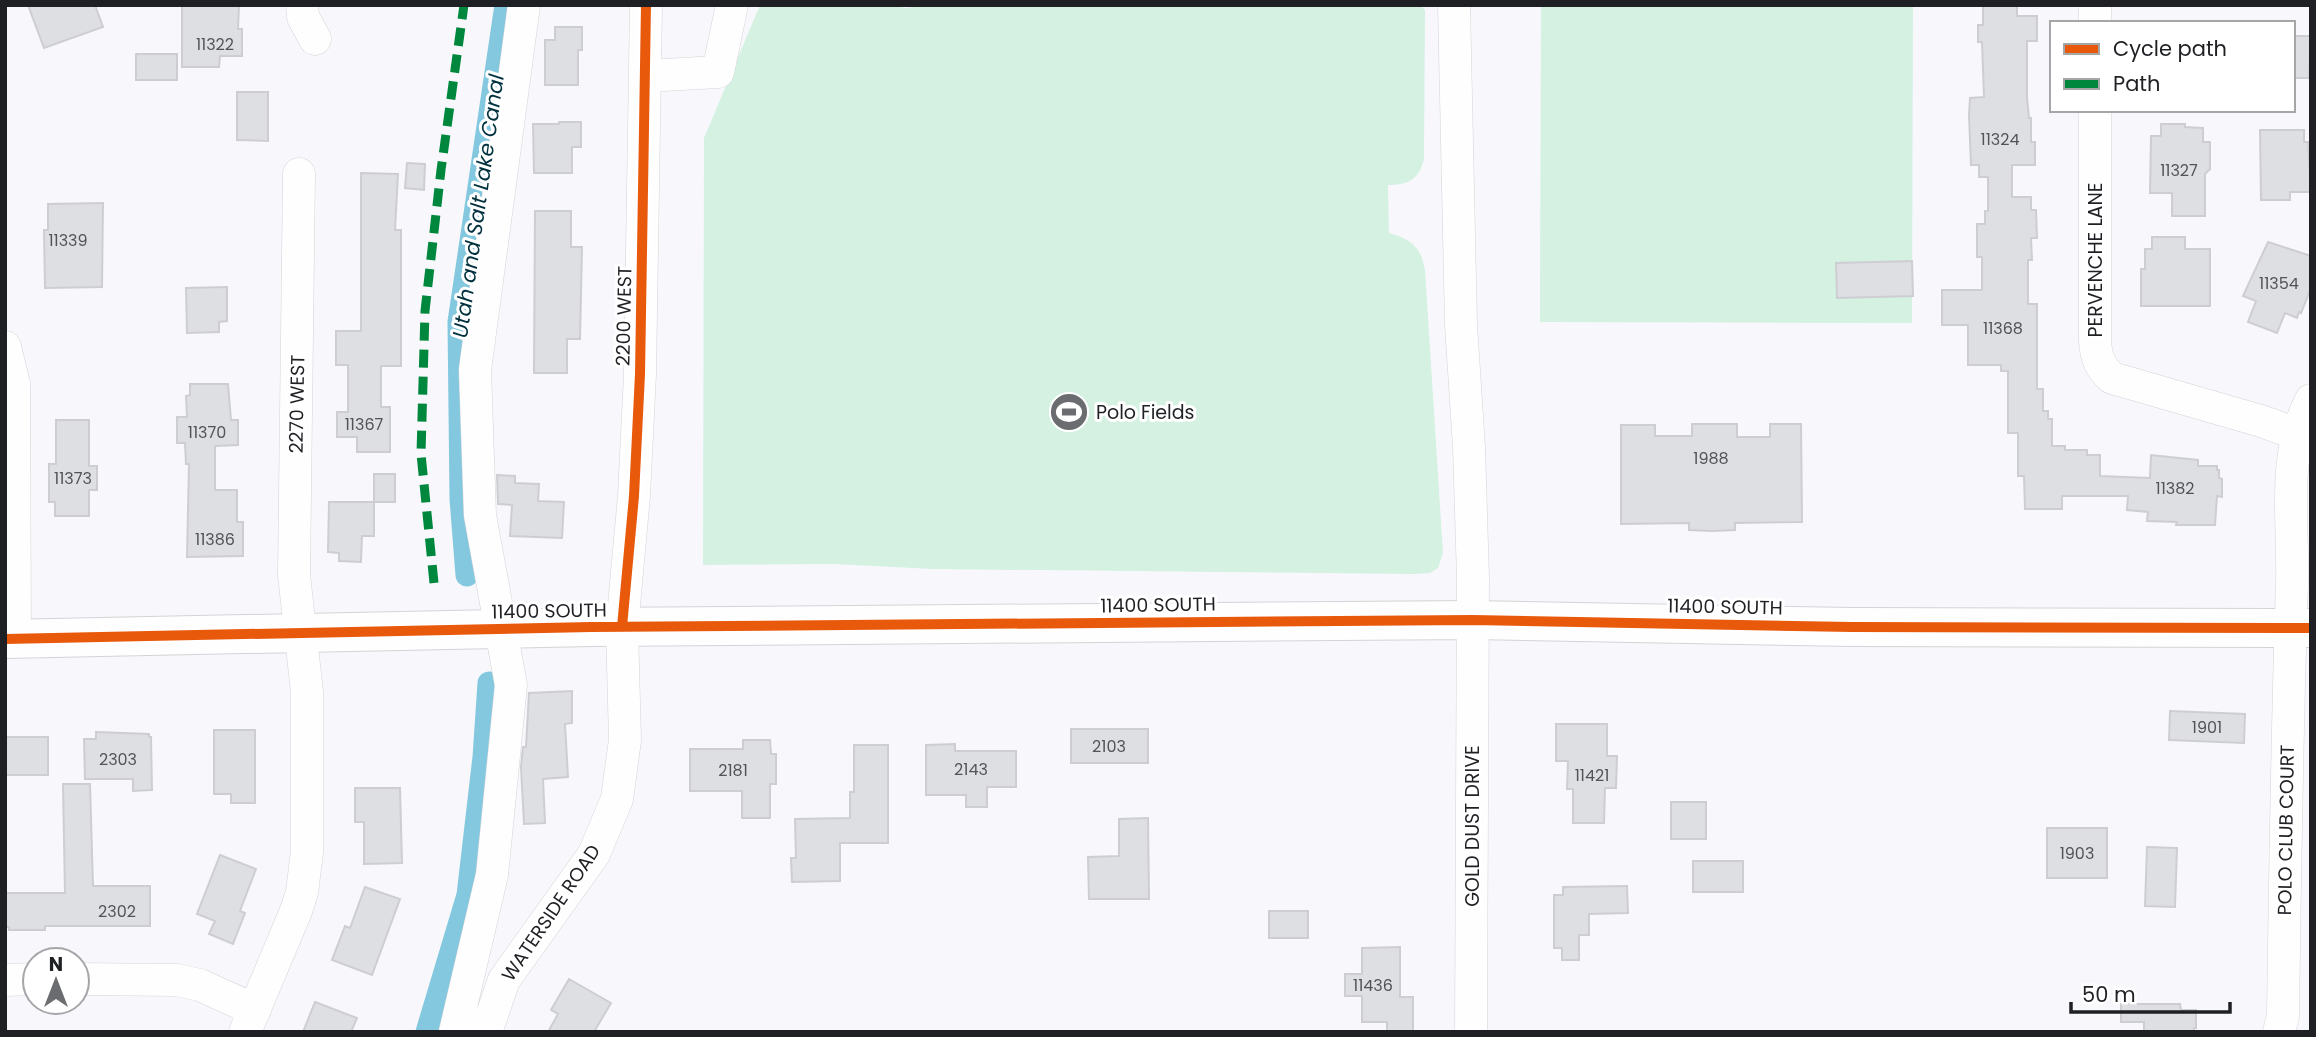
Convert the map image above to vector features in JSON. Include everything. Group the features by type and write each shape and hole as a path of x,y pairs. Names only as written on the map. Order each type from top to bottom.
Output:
{"main road":[{"name":"11400 SOUTH","path":"10,639 622,627 1474,620 1852,627 2300,628"}],"street":[{"path":"302,5 303,17 315,39"},
{"path":"455,1032 492,875 511,685 480,515 475,370 524,5"},
{"name":"2200 WEST","path":"622,627 634,496 640,374 646,5"},
{"path":"645,76 718,72 732,5"},
{"name":"GOLD DUST DRIVE","path":"1454,5 1461,325 1472,507 1474,620 1471,1032"},
{"name":"PERVENCHE LANE","path":"2095,112 2095,341 2104,371 2112,378 2297,434"},
{"name":"2270 WEST","path":"250,1021 296,911 305,872 307,692 294,575 299,174"},
{"path":"5,347 14,384 10,639"},
{"name":"POLO CLUB COURT","path":"2279,1032 2283,1016 2300,628 2292,582 2291,467 2297,434 2311,400"},
{"name":"WATERSIDE ROAD","path":"486,1032 504,980 594,854 617,799 625,740 622,627"},
{"path":"91,979 177,980 200,985 250,1021"}],"green space":[{"name":"Polo Fields","path":"760,5 890,5 906,8 928,5 1420,5 1425,10 1424,159 1419,172 1412,180 1388,185 1389,233 1414,245 1421,255 1425,270 1443,553 1438,568 1430,573 1413,574 933,569 834,564 703,565 704,138"},
{"path":"1541,5 1913,5 1912,323 1540,322"}],"building":[{"path":"28,5 95,5 103,27 44,48"},
{"path":"182,5 239,5 238,29 242,29 242,56 220,56 219,67 182,67"},
{"path":"1983,5 2017,5 2017,16 2037,16 2037,41 2027,41 2027,97 2031,118 2031,142 2035,142 2035,165 2012,165 2012,197 2031,197 2031,210 2036,210 2037,238 2031,238 2032,260 2028,260 2028,304 2037,304 2037,389 2043,389 2043,411 2048,411 2048,419 2052,419 2052,446 2065,446 2065,450 2087,450 2087,455 2100,455 2100,476 2150,478 2151,455 2198,460 2198,466 2217,466 2219,478 2222,479 2222,497 2217,496 2215,525 2176,525 2177,522 2147,521 2148,512 2127,510 2128,496 2062,496 2062,509 2025,509 2024,476 2018,476 2018,433 2008,433 2008,371 2001,371 2001,365 1968,365 1968,325 1942,325 1942,290 1982,290 1982,257 1977,257 1977,224 1985,224 1985,211 1988,211 1988,177 1979,177 1979,165 1971,165 1969,115 1970,98 1984,97 1982,42 1978,42 1978,25 1983,25"},
{"path":"555,27 582,27 582,50 578,50 578,85 545,85 545,40 555,40"},
{"path":"2295,36 2311,36 2309,78 2295,78"},
{"path":"136,54 177,54 177,80 136,80"},
{"path":"237,92 268,92 268,141 237,140"},
{"path":"581,122 581,147 572,147 572,173 534,173 533,124"},
{"path":"2161,124 2185,124 2185,127 2203,128 2203,142 2210,142 2210,169 2205,174 2205,216 2172,216 2172,193 2150,193 2151,136 2161,136"},
{"path":"2260,130 2304,130 2304,142 2308,142 2311,192 2290,192 2290,200 2261,200"},
{"path":"407,163 425,164 424,190 405,188"},
{"path":"361,173 398,174 395,230 401,230 401,366 381,366 381,407 390,407 390,452 357,452 357,437 337,437 337,412 348,412 348,365 336,365 336,331 361,331"},
{"path":"103,203 102,287 45,288 44,230 48,230 48,204"},
{"path":"535,211 571,211 571,247 582,247 580,339 567,339 567,373 534,373"},
{"path":"2152,237 2185,237 2185,249 2210,249 2210,306 2141,306 2141,269 2145,269 2145,249 2152,249"},
{"path":"2268,242 2311,256 2311,288 2301,313 2299,312 2297,318 2285,313 2277,333 2248,322 2256,301 2243,296"},
{"path":"1912,261 1913,296 1837,298 1836,263"},
{"path":"227,287 227,321 219,322 219,332 187,333 186,288"},
{"path":"190,384 228,384 231,420 238,420 238,445 215,446 215,490 237,490 237,522 243,522 243,556 187,557 189,464 186,464 185,443 177,443 177,417 187,417 186,396 190,395"},
{"path":"56,420 89,420 89,466 97,466 97,490 89,490 89,516 55,516 55,502 49,502 49,464 56,464"},
{"path":"1692,424 1737,424 1737,437 1770,437 1770,424 1801,424 1802,522 1735,523 1735,530 1713,531 1689,530 1689,523 1621,524 1621,425 1655,425 1655,436 1692,436"},
{"path":"374,474 395,474 395,502 374,502"},
{"path":"497,475 515,476 515,483 539,484 538,501 564,502 562,538 510,536 512,505 498,504"},
{"path":"329,502 374,502 374,536 362,536 361,562 339,561 339,553 328,552"},
{"path":"572,691 572,723 565,724 568,777 543,779 545,823 524,824 521,767 523,747 526,747 529,693"},
{"path":"2170,711 2245,714 2244,743 2169,740"},
{"path":"1556,724 1607,724 1607,756 1617,756 1616,788 1605,788 1604,823 1573,823 1573,789 1567,789 1568,761 1556,761"},
{"path":"1071,729 1148,729 1148,763 1071,763"},
{"path":"214,730 255,730 255,803 231,803 231,794 214,794"},
{"path":"96,732 149,734 152,790 133,791 133,779 85,779 84,739 96,739"},
{"path":"5,737 48,737 48,775 5,775"},
{"path":"743,740 770,740 771,754 776,754 776,784 770,784 770,818 742,818 742,791 690,791 690,749 743,749"},
{"path":"955,744 955,751 1016,751 1016,787 987,787 987,807 966,807 966,795 926,795 926,745"},
{"path":"854,745 888,745 888,843 840,843 840,881 792,882 791,858 796,858 795,819 850,818 850,792 854,792"},
{"path":"63,784 90,784 93,886 150,886 150,926 45,926 45,930 9,930 9,927 5,927 5,893 65,893"},
{"path":"355,788 400,788 402,863 364,864 364,822 355,822"},
{"path":"1671,802 1706,802 1706,839 1671,839"},
{"path":"1148,818 1149,899 1089,899 1088,857 1119,856 1119,819"},
{"path":"2047,828 2107,828 2107,878 2047,878"},
{"path":"2147,847 2177,848 2175,907 2145,906"},
{"path":"220,855 256,869 240,911 245,913 233,944 209,934 215,921 197,914"},
{"path":"1693,861 1743,861 1743,892 1693,892"},
{"path":"1627,886 1628,913 1589,914 1589,935 1579,935 1579,960 1562,960 1562,948 1554,948 1554,895 1563,895 1563,887"},
{"path":"365,887 400,899 372,975 332,960 345,926 350,928"},
{"path":"1269,911 1308,911 1308,938 1269,938"},
{"path":"1400,947 1400,997 1413,997 1413,1032 1387,1032 1387,1022 1362,1022 1362,996 1345,996 1345,974 1362,974 1362,948"},
{"path":"569,979 611,1003 594,1032 548,1032 558,1014 551,1010"},
{"path":"315,1002 357,1018 351,1032 303,1032"},
{"path":"2121,1004 2180,1004 2181,1010 2196,1010 2196,1028 2194,1032 2144,1032 2144,1022 2121,1022"}],"waterway":[{"name":"Utah and Salt Lake Canal","path":"467,575 461,499 459,322 506,5"},
{"name":"Utah and Salt Lake Canal","path":"427,1032 468,895 484,757 489,683"}],"marked path":[{"path":"434,583 421,454 425,311 464,5"}],"cycle path":[{"path":"622,627 634,496 640,374 646,5"},
{"path":"5,639 591,627 1473,620 1852,627 2311,628"}],"place":[{"name":"Polo Fields","path":"1069,412"}]}
